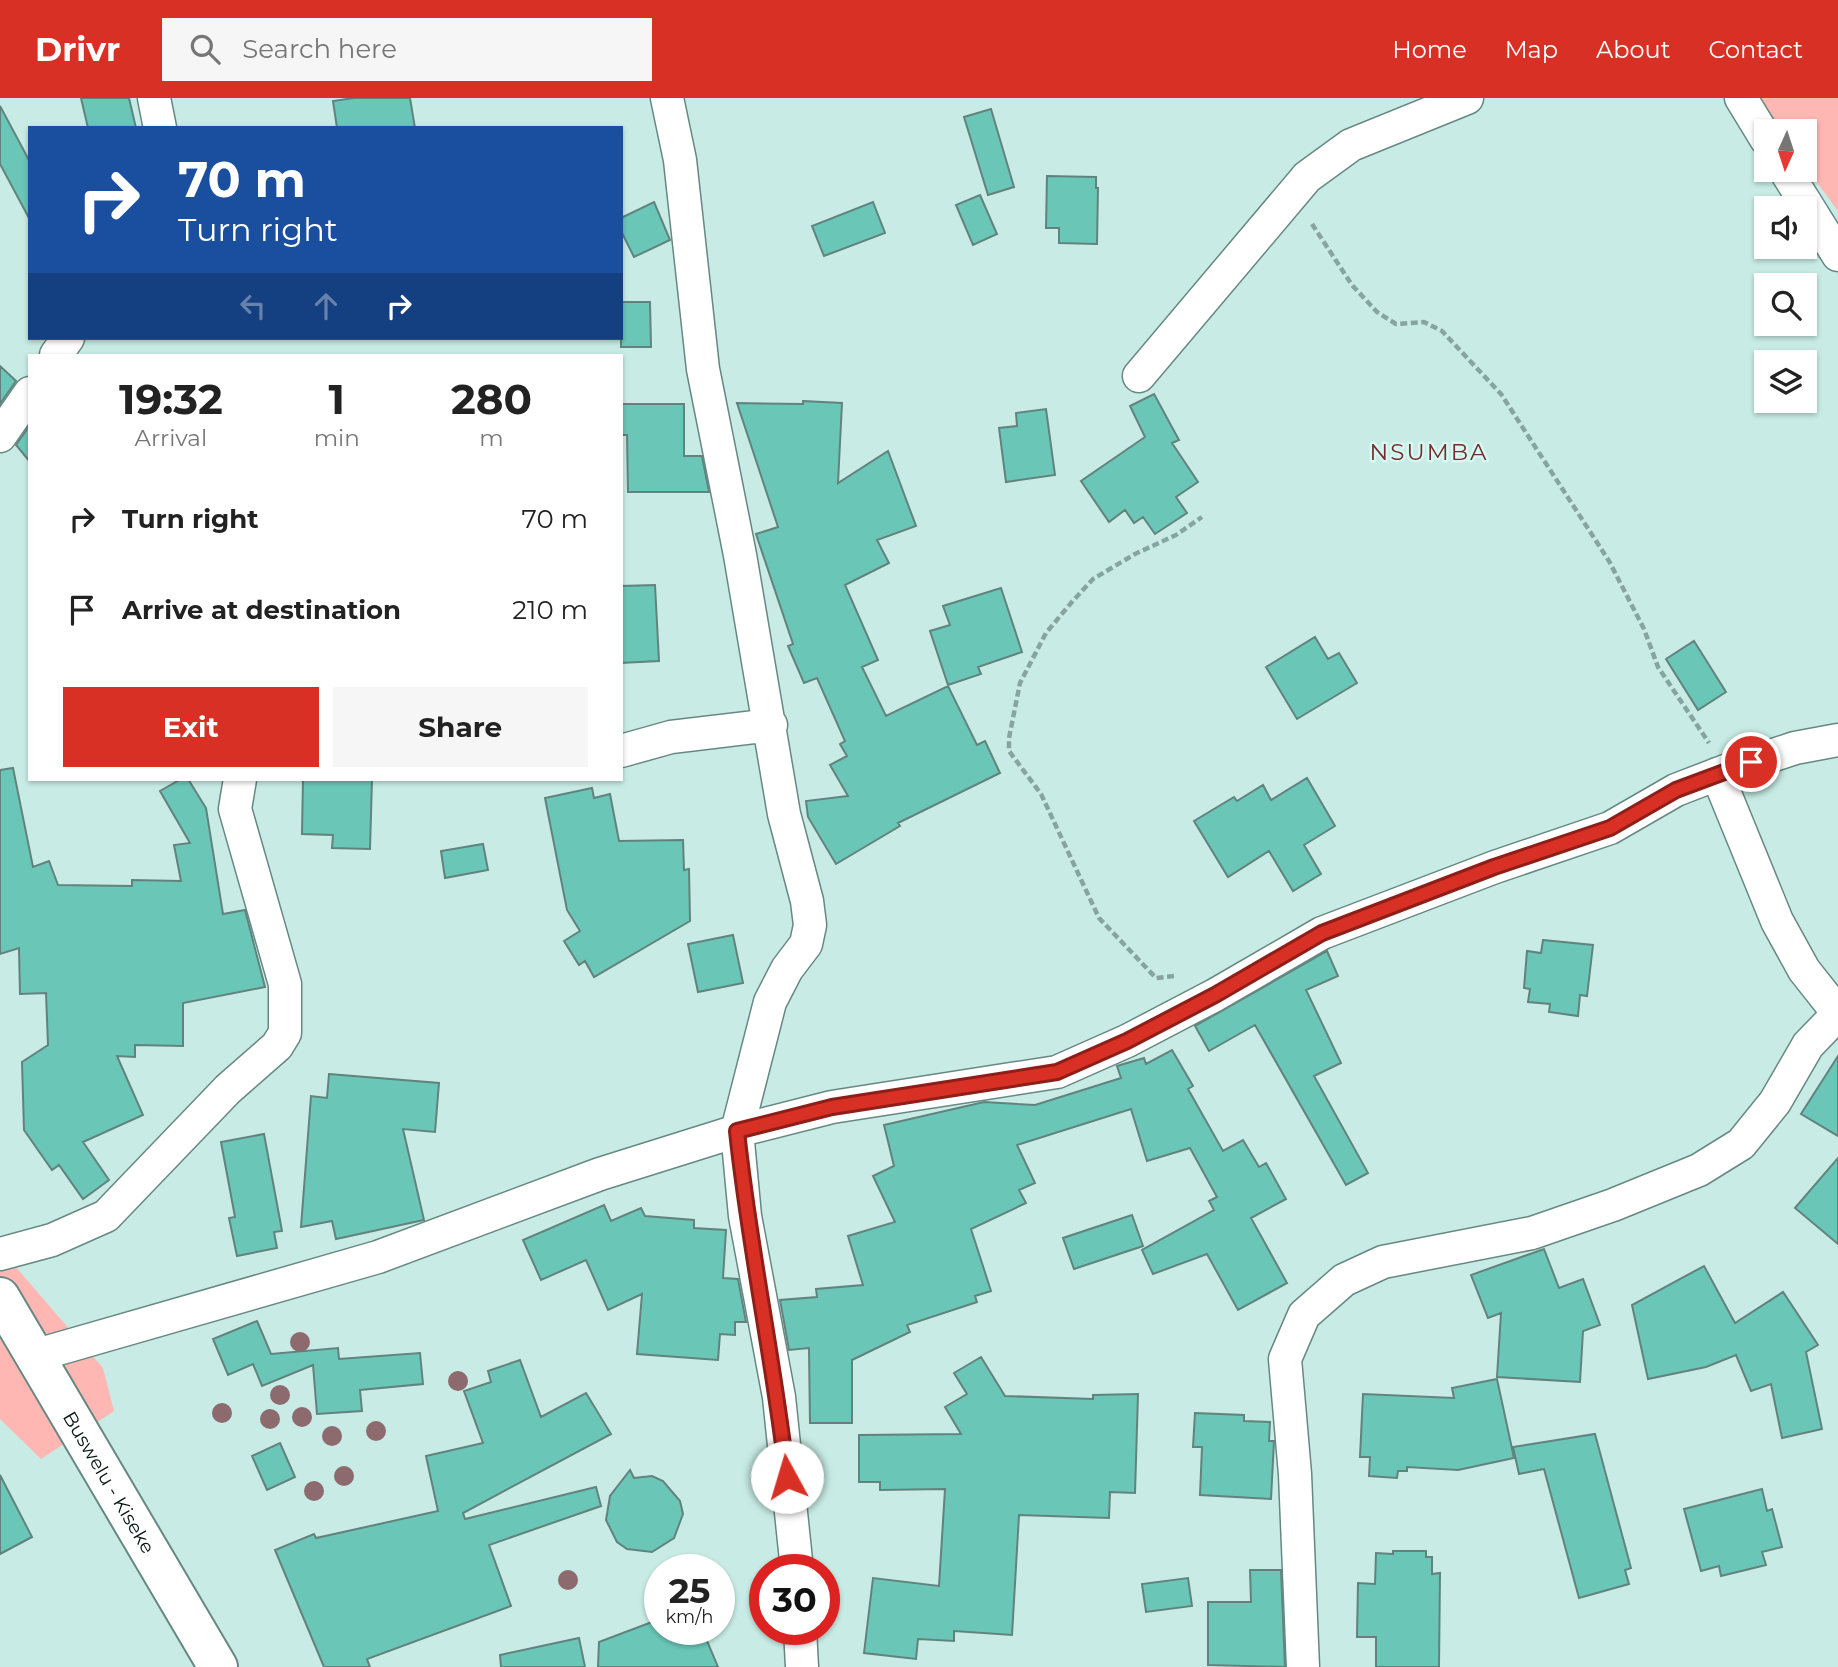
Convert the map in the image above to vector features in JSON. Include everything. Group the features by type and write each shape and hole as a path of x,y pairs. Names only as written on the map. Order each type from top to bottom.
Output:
{"main road":[{"name":"Buswelu - Kiseke","path":"0,1297 37,1355 218,1667"}],"street":[{"path":"154,98 160,126"},
{"path":"667,98 680,160 703,369 771,724 784,814 807,901 810,925 806,944 787,969 770,1002 737,1131 745,1216 779,1397 795,1554"},
{"path":"1139,376 1307,177 1351,145 1467,98"},
{"path":"1741,98 1754,119"},
{"path":"1792,182 1838,255"},
{"path":"0,436 28,396"},
{"path":"623,750 671,737 771,724"},
{"path":"37,1355 378,1257 600,1174 737,1131 832,1107 1057,1072 1127,1041 1215,995 1322,933 1494,867 1610,828 1676,790 1723,772 1795,748 1838,740"},
{"path":"1303,1667 1295,1474 1285,1359 1304,1315 1344,1280 1383,1262 1532,1233 1613,1205 1699,1170 1741,1144 1775,1102 1808,1045 1838,1013 1804,970 1777,921 1723,772"},
{"path":"0,1254 52,1240 106,1216 228,1089 277,1046 285,1033 285,985 235,809 240,781"},
{"path":"801,1645 802,1667"}],"path":[{"path":"1294,193 1352,285 1377,312 1396,324 1424,322 1442,331 1501,394 1609,561 1644,629 1658,667 1723,772"},
{"path":"1202,517 1177,536 1135,554 1093,579 1046,633 1020,683 1013,711 1009,751 1041,794 1099,918 1156,978 1191,974 1215,995"}],"shaded area":[{"path":"1750,98 1838,98 1838,211 1817,182 1817,119 1767,119"},
{"path":"14,1265 103,1368 114,1411 41,1459 0,1419 0,1268"}],"building":[{"path":"81,98 129,98 136,126 88,126"},
{"path":"354,98 410,98 415,126 337,126 333,101"},
{"path":"0,106 28,158 28,216 0,164"},
{"path":"991,109 1014,187 988,195 964,117"},
{"path":"1047,176 1096,177 1097,244 1059,243 1059,228 1046,228"},
{"path":"980,195 997,234 973,245 956,205"},
{"path":"654,202 670,240 634,257 623,235 623,217"},
{"path":"873,202 885,233 824,256 812,226"},
{"path":"623,302 650,302 651,347 621,347"},
{"path":"0,366 16,381 0,404"},
{"path":"1154,394 1179,440 1172,443 1198,482 1176,497 1187,513 1155,534 1143,517 1134,523 1125,510 1109,522 1081,481 1145,437 1130,406"},
{"path":"803,401 842,403 838,483 888,451 916,526 877,540 889,563 845,585 878,660 862,667 886,716 948,686 977,745 985,741 1000,773 898,823 900,826 836,864 808,817 806,801 848,796 830,765 847,756 840,744 845,741 817,678 804,683 788,646 793,644 756,534 778,527 737,403 803,404"},
{"path":"623,404 684,404 684,456 702,456 709,492 628,492 627,435 623,435"},
{"path":"1046,409 1055,475 1006,482 999,428 1017,426 1016,413"},
{"path":"28,428 28,460 16,445"},
{"path":"655,585 659,661 623,663 623,586"},
{"path":"1001,588 1022,652 978,667 981,674 948,685 930,631 950,625 943,606"},
{"path":"1315,637 1328,659 1339,653 1357,683 1297,719 1266,667"},
{"path":"1694,641 1726,692 1698,710 1666,659"},
{"path":"13,768 33,867 49,861 58,885 132,886 132,880 181,881 174,845 190,843 160,791 178,781 189,781 206,808 223,914 245,910 265,987 183,1003 183,1046 135,1045 135,1057 117,1056 143,1115 83,1142 109,1180 83,1199 59,1165 52,1170 24,1130 22,1062 48,1045 46,993 20,994 19,948 0,954 0,770"},
{"path":"1307,778 1335,826 1304,845 1321,874 1293,891 1269,851 1228,877 1194,821 1234,797 1237,801 1263,785 1271,800"},
{"path":"303,781 372,781 370,849 332,848 333,835 302,834"},
{"path":"592,788 594,798 610,794 619,841 683,840 684,870 689,869 690,921 594,977 585,961 579,965 564,941 580,931 567,910 545,798"},
{"path":"483,844 488,870 445,878 441,851"},
{"path":"733,935 743,983 698,992 688,944"},
{"path":"1543,940 1593,945 1587,996 1580,995 1578,1016 1549,1012 1550,1004 1528,1002 1530,989 1524,988 1527,951 1541,953"},
{"path":"1327,951 1338,976 1306,990 1341,1063 1314,1076 1368,1173 1346,1185 1255,1025 1209,1051 1195,1026"},
{"path":"1172,1050 1193,1086 1188,1089 1223,1151 1243,1140 1259,1167 1266,1163 1286,1199 1251,1218 1287,1283 1238,1310 1207,1254 1153,1274 1142,1250 1214,1210 1209,1201 1217,1197 1190,1148 1147,1161 1131,1109 1017,1145 1035,1183 1019,1190 1026,1203 971,1229 991,1291 975,1296 977,1302 907,1325 910,1332 852,1360 852,1423 810,1423 809,1348 789,1350 780,1300 817,1297 816,1289 863,1285 848,1236 895,1222 873,1176 894,1166 884,1125 984,1102 1035,1105 1121,1078 1117,1066 1144,1058 1146,1064"},
{"path":"1838,1056 1838,1136 1801,1114"},
{"path":"329,1074 439,1083 435,1132 403,1129 424,1220 336,1239 332,1221 301,1227 311,1096 327,1098"},
{"path":"264,1134 282,1231 274,1232 277,1248 237,1256 229,1218 235,1217 221,1142"},
{"path":"1838,1158 1838,1244 1795,1208"},
{"path":"604,1205 611,1221 641,1208 645,1216 694,1220 694,1228 726,1230 723,1278 738,1279 746,1322 735,1322 735,1335 720,1334 718,1360 637,1354 642,1294 608,1310 586,1260 541,1280 523,1240"},
{"path":"1132,1215 1143,1246 1074,1269 1063,1238"},
{"path":"1544,1249 1559,1288 1583,1279 1600,1325 1583,1331 1580,1382 1497,1377 1501,1313 1488,1318 1471,1275"},
{"path":"1704,1266 1735,1323 1783,1292 1818,1345 1806,1352 1822,1429 1782,1438 1771,1384 1751,1391 1736,1355 1706,1367 1648,1379 1632,1305"},
{"path":"257,1321 271,1354 338,1348 339,1359 420,1353 423,1384 360,1390 362,1411 317,1414 313,1365 262,1386 253,1364 228,1375 213,1339"},
{"path":"981,1357 1005,1396 1093,1399 1093,1395 1138,1394 1135,1493 1110,1492 1109,1518 1019,1515 1012,1635 954,1631 954,1641 918,1639 916,1659 864,1653 873,1578 939,1586 945,1489 880,1490 880,1482 859,1482 859,1435 961,1434 945,1407 967,1394 954,1373"},
{"path":"520,1360 541,1417 586,1393 611,1434 463,1513 465,1519 596,1487 601,1506 489,1545 511,1606 367,1659 370,1667 324,1667 275,1550 314,1534 316,1538 438,1511 426,1456 483,1443 464,1391 491,1382 488,1371"},
{"path":"1497,1379 1514,1458 1458,1470 1407,1467 1407,1471 1398,1471 1397,1478 1369,1476 1370,1457 1360,1457 1363,1394 1454,1398 1452,1388"},
{"path":"1195,1413 1244,1415 1244,1421 1270,1422 1269,1441 1274,1441 1271,1499 1200,1495 1202,1447 1193,1447"},
{"path":"1595,1434 1631,1568 1625,1570 1629,1584 1579,1598 1544,1469 1519,1474 1513,1447"},
{"path":"280,1443 295,1477 267,1490 252,1456"},
{"path":"630,1470 634,1478 652,1476 663,1481 680,1501 683,1514 674,1538 652,1552 627,1549 617,1542 606,1520 610,1496"},
{"path":"0,1475 32,1537 0,1554"},
{"path":"1762,1489 1767,1511 1772,1509 1782,1547 1762,1552 1766,1565 1721,1576 1719,1566 1701,1571 1684,1509"},
{"path":"1393,1551 1426,1551 1426,1557 1432,1557 1432,1574 1440,1573 1439,1667 1376,1667 1376,1637 1357,1637 1358,1583 1375,1584 1376,1553 1393,1554"},
{"path":"1250,1570 1281,1570 1285,1667 1208,1665 1208,1602 1251,1602"},
{"path":"1188,1578 1192,1606 1146,1612 1142,1584"},
{"path":"644,1625 644,1645 709,1645 718,1667 598,1667 599,1642"},
{"path":"579,1638 585,1667 501,1667 500,1655"}],"district":[{"name":"NSUMBA","path":"1429,452"}],"route":[{"path":"787,1477 779,1397 745,1216 737,1131 832,1107 1057,1072 1127,1041 1215,995 1322,933 1494,867 1610,828 1676,790 1751,762"}]}
